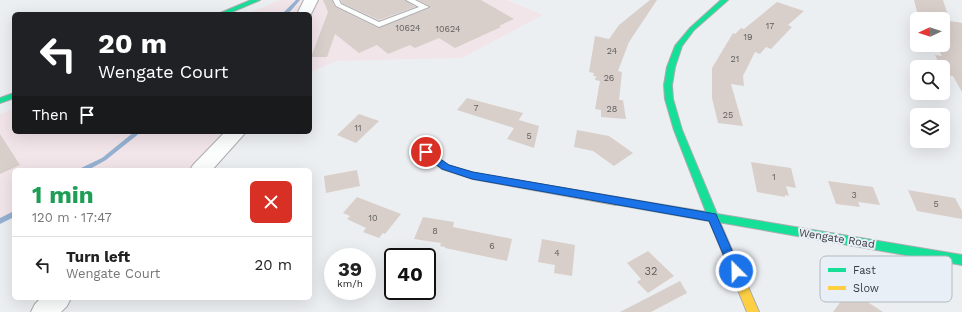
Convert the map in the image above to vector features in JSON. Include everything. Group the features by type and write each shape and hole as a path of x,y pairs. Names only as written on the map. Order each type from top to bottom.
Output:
{"street":[{"path":"226,12 257,0"},
{"path":"305,12 311,0"},
{"path":"726,0 702,19 676,50 668,83 670,102 675,121 712,217 753,312"},
{"path":"0,101 12,96"},
{"path":"202,168 234,134"},
{"name":"Wengate Road","path":"426,152 445,167 472,176 939,256"},
{"name":"Wengate Road","path":"952,258 962,260"},
{"path":"44,312 56,300"}],"lane":[{"path":"336,0 338,5 379,25 425,7 409,0"}],"shaded area":[{"path":"280,0 507,0 543,15 462,58 337,61 312,71 312,12 251,12"},
{"path":"12,109 12,134 227,134 193,168 12,168 12,212 0,219 0,114"}],"building":[{"path":"323,0 332,0 335,7 378,28 430,8 430,6 418,0 481,0 514,19 499,26 501,27 455,48 439,38 415,48 410,45 388,54 377,45 359,53 335,34 327,57 312,57 328,12"},
{"path":"341,0 405,0 415,7 379,20 342,3"},
{"path":"650,0 657,0 629,42 618,71 622,72 619,100 623,100 626,119 601,117 601,110 595,109 600,81 595,80 596,76 593,76 594,73 589,72 595,36 609,39 619,25"},
{"path":"914,0 943,0 947,12 917,12"},
{"path":"777,2 804,11 788,25 792,27 771,49 766,47 760,54 755,52 743,76 744,86 731,84 743,126 718,123 712,98 712,68 733,33 735,34 741,28 744,29"},
{"path":"950,21 962,23 962,92 953,76 950,76 950,60 938,60 935,55 942,56 940,52 950,52"},
{"path":"467,98 523,113 514,128 457,110"},
{"path":"359,114 379,121 356,143 337,135"},
{"path":"519,120 539,126 534,148 507,139"},
{"path":"577,130 609,136 633,153 614,166 593,151 574,147"},
{"path":"0,134 20,165 0,174"},
{"path":"751,162 791,168 796,188 786,186 789,196 785,195 785,197 757,192"},
{"path":"357,170 360,186 326,193 324,176"},
{"path":"828,181 873,187 880,205 858,202 860,207 836,204"},
{"path":"908,190 955,198 962,211 962,219 917,211"},
{"path":"357,197 401,214 385,234 383,233 379,238 363,232 366,228 347,219 350,216 343,213"},
{"path":"423,217 454,222 453,227 512,239 507,261 445,248 440,246 441,243 414,239"},
{"path":"542,239 575,245 572,276 554,273 555,265 538,262"},
{"path":"648,251 674,276 648,293 637,282 641,279 627,263"},
{"path":"680,281 687,293 651,312 620,312"},
{"path":"840,302 868,302 883,312 833,312"}],"waterway":[{"path":"287,12 298,0"},
{"path":"87,168 104,159 135,134"},
{"path":"0,221 12,215"}],"traffic: fast":[{"path":"226,12 257,0"},
{"path":"714,220 678,130 669,99 668,85 671,67 679,46 692,29 725,0"},
{"path":"0,101 12,96"},
{"path":"616,201 939,256"},
{"path":"952,258 962,260"}],"traffic: slow":[{"path":"426,152 445,167 473,176 616,201"},
{"path":"714,220 753,312"}],"route":[{"path":"426,152 445,167 472,176 712,217 736,271"}]}
